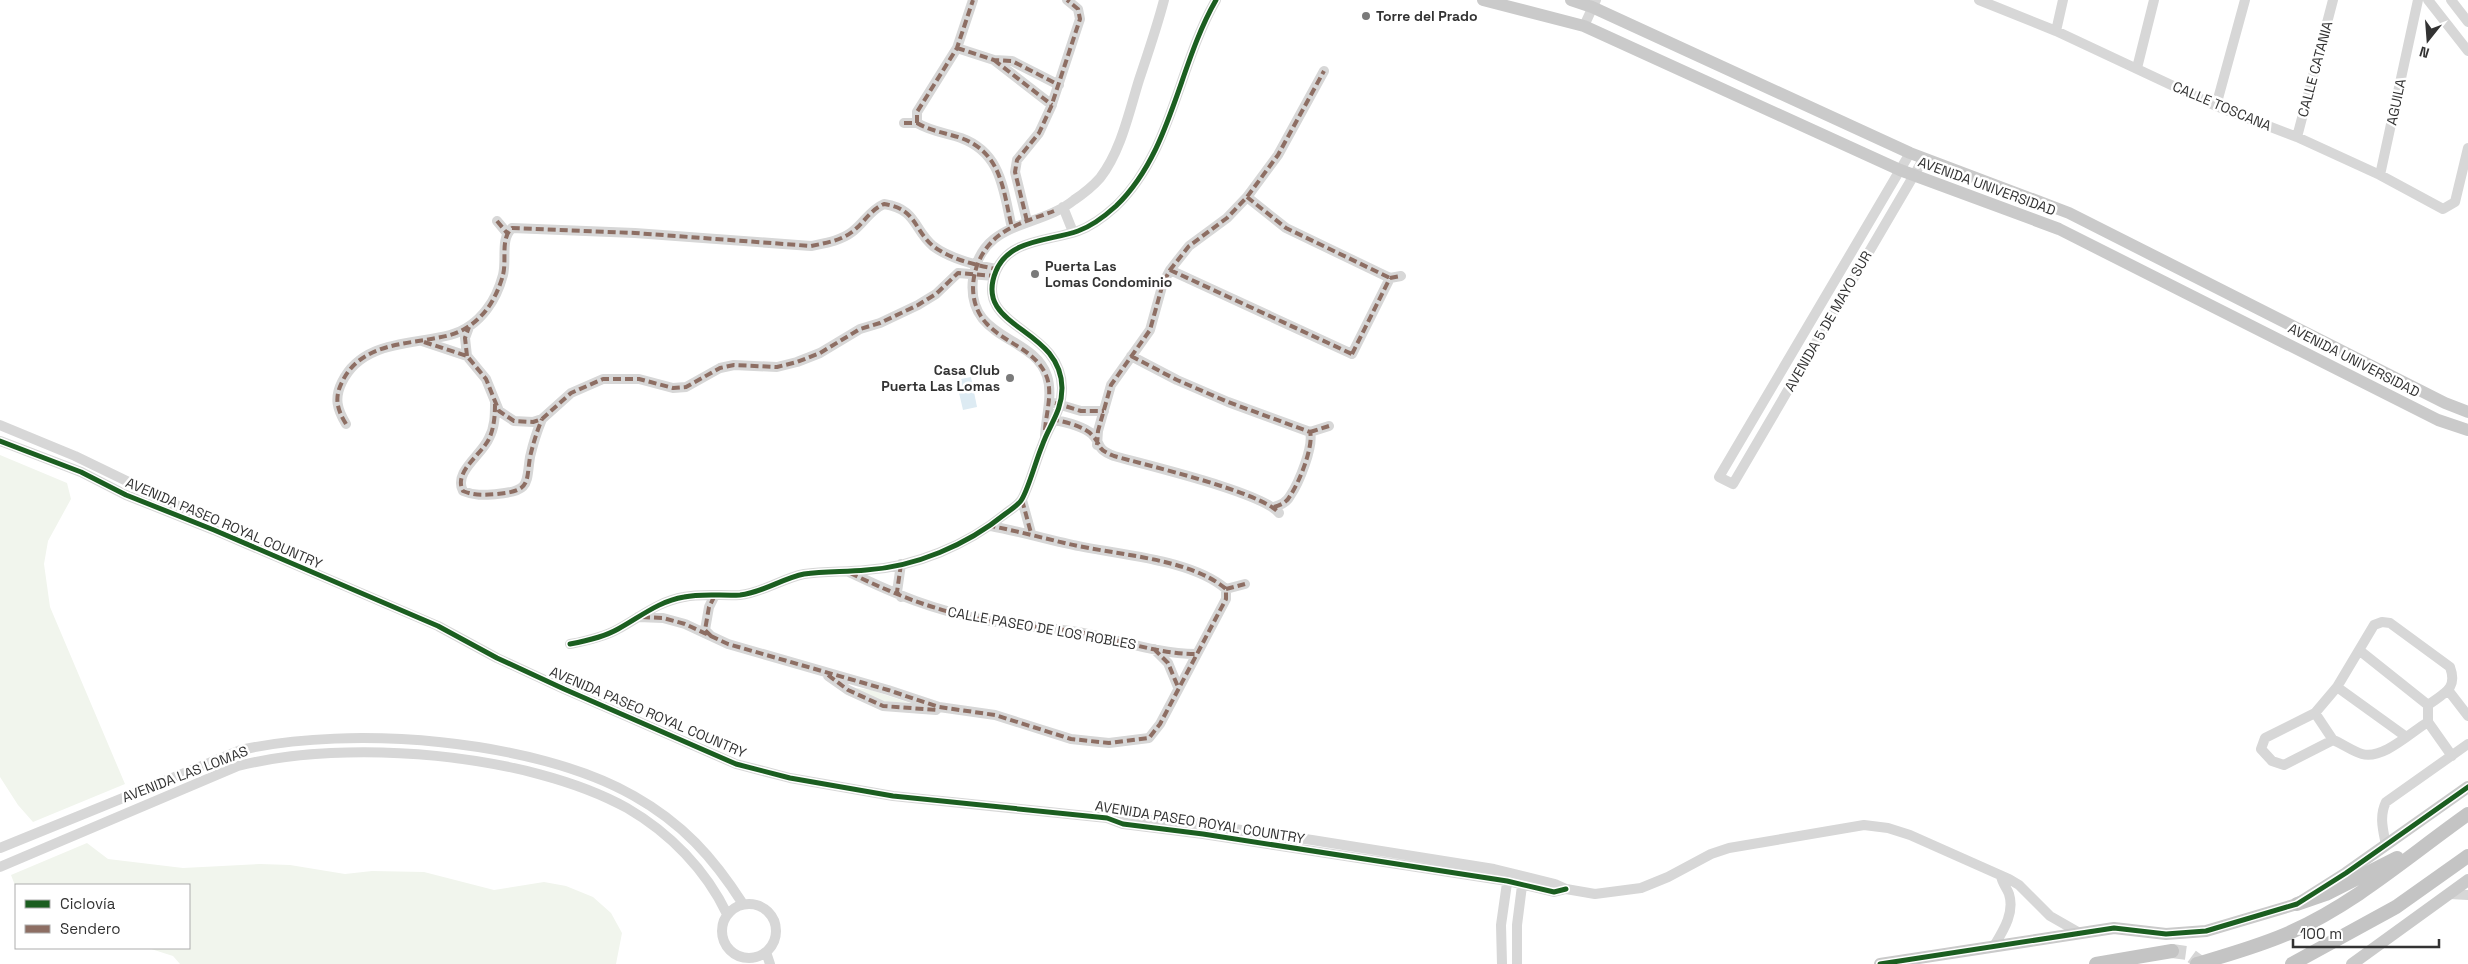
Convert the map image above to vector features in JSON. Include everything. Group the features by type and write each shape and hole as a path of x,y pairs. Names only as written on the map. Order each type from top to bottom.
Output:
{"highway":[{"path":"2197,964 2252,948 2292,932 2327,913 2393,870 2468,814"},
{"path":"2297,904 2326,894 2437,836"},
{"path":"2292,964 2396,907 2468,856"},
{"path":"2096,964 2172,951"}],"main road":[{"name":"AVENIDA UNIVERSIDAD","path":"1483,0 1584,26 1900,170 2059,229 2438,420 2468,430"},
{"name":"AVENIDA UNIVERSIDAD","path":"1571,0 1594,3 1924,158 2069,213 2445,403 2468,412"},
{"path":"1880,964 2078,932 2114,928 2166,934 2206,931 2297,904 2386,845 2468,787"},
{"path":"2352,964 2468,880"}],"street":[{"path":"917,123 917,112 957,48 972,0"},
{"path":"1027,221 1015,172 1017,160 1039,133 1052,104 1080,19 1078,9 1066,0"},
{"path":"1051,419 1046,375 1039,363 998,333 981,317 974,300 975,269 988,245 1000,234 1073,202 1100,178 1114,154 1122,133 1164,0"},
{"path":"570,644 603,636 666,602 685,596 714,597 743,594 800,575 867,570 901,564 938,553 990,526 1022,500 1051,419 1059,405 1062,388 1056,362 1049,350 1001,315 993,294 995,273 1012,250 1073,232 1099,220 1127,195 1140,179 1150,162 1193,50 1216,0"},
{"name":"CALLE TOSCANA","path":"1979,0 2137,68 2216,106 2296,137 2380,175 2443,209 2452,206 2457,195 2468,148"},
{"path":"2056,32 2063,0"},
{"path":"2137,68 2154,0"},
{"path":"2216,106 2245,0"},
{"name":"CALLE CATANIA","path":"2296,137 2333,0"},
{"name":"AGUILA","path":"2380,175 2418,0"},
{"path":"2428,0 2468,51"},
{"path":"2451,0 2468,22"},
{"path":"1584,26 1594,3"},
{"path":"957,48 994,60 1012,61 1059,85"},
{"path":"994,60 1052,104"},
{"path":"1097,445 1111,385 1150,330 1163,282 1170,270 1189,246 1227,218 1247,197 1278,155 1324,70"},
{"path":"904,123 917,123 972,142 988,154 1000,178 1012,228"},
{"name":"AVENIDA 5 DE MAYO SUR","path":"1910,152 1719,477 1733,484 1924,158"},
{"path":"1000,178 1015,172"},
{"path":"1170,270 1354,357 1396,277 1286,228 1247,197"},
{"path":"467,356 465,338 469,328 487,309 497,291 503,274 507,233 512,228 525,227 811,246 834,242 851,233 874,208 884,204 905,210 915,219 933,245 975,269 995,273"},
{"path":"1063,207 1073,232"},
{"path":"497,221 507,233"},
{"path":"421,341 467,356 486,379 499,411 514,421 523,423 542,419 572,393 603,379 638,379 673,388 686,387 720,368 734,364 777,367 797,362 820,353 860,329 880,323 918,305 936,294 958,273 975,269"},
{"path":"346,424 336,402 345,376 355,364 372,353 390,346 451,335 469,328"},
{"path":"1131,356 1177,380 1228,402 1310,432 1328,426"},
{"path":"1049,401 1081,411 1104,411"},
{"path":"495,402 494,421 490,436 484,449 463,470 460,478 463,491 474,496 506,493 525,484 529,477 532,451 542,419"},
{"path":"1051,419 1086,430 1092,434 1102,451 1114,456 1248,495 1277,510 1290,497 1311,444 1310,432"},
{"path":"0,425 75,456 199,516 214,530"},
{"name":"AVENIDA PASEO ROYAL COUNTRY","path":"0,442 81,472 126,495 214,530 438,626 497,658 556,686 736,764 790,778 894,796 1108,818 1123,817 1555,884 1566,889 1595,894 1633,889 1668,877 1711,854 1729,848 1864,825 1888,828 1910,835 2001,876 2019,885 2049,915 2078,932"},
{"path":"1022,500 1030,533"},
{"path":"821,671 848,690 882,706 995,715 1093,743 1133,742 1149,738 1160,724 1226,599 1226,589 1217,581 1154,560 1069,544 1030,533 990,526"},
{"path":"901,564 896,592 901,597"},
{"name":"CALLE PASEO DE LOS ROBLES","path":"846,571 916,603 986,620 1072,631 1154,649 1196,654"},
{"path":"1226,589 1245,584"},
{"path":"711,636 705,630 705,619 714,597"},
{"path":"637,617 663,618 728,644 939,707 963,712"},
{"path":"2333,740 2284,765 2272,761 2261,749 2265,738 2315,713 2337,687 2374,625 2382,622 2390,623 2450,667 2454,677 2448,690 2428,705"},
{"name":"CALLE PASEO DE LOS ROBLES","path":"1154,649 1168,663 1178,687"},
{"path":"2359,650 2428,705"},
{"path":"2337,687 2405,736"},
{"path":"2448,690 2468,716"},
{"path":"2428,705 2428,722 2452,756"},
{"path":"2315,713 2333,740 2364,755 2388,750 2405,736 2428,722"},
{"name":"AVENIDA LAS LOMAS","path":"0,848 241,750 274,742 319,739 418,740 473,747 519,756 596,778 633,795 660,812 692,838 714,860 743,904"},
{"path":"2386,845 2382,809 2386,802 2468,744"},
{"name":"AVENIDA LAS LOMAS","path":"0,867 246,764 313,753 419,755 514,769 592,793 628,809 681,849 707,878 727,914"},
{"path":"1994,946 2003,931 2011,909 2009,894 2001,876"},
{"path":"1502,964 1501,925 1508,877"},
{"path":"1517,964 1517,925 1523,880"},
{"path":"2450,894 2468,895"},
{"path":"743,904 758,904 775,920 776,938 766,952 754,961 737,955 725,944 722,929 727,914 743,904"},
{"path":"1501,925 1517,925"},
{"path":"766,952 770,964"}],"shaded area":[{"path":"971,377 977,407 963,410 956,380"},
{"path":"0,455 67,483 71,499 48,541 44,564 50,607 125,784 33,822 18,805 0,777"},
{"path":"857,688 871,690 910,703 882,701 855,690"},
{"path":"87,843 108,859 183,868 260,864 290,865 345,874 372,871 424,872 494,890 544,882 566,886 593,897 611,913 622,933 616,964 180,964 173,956 151,949 190,949 190,884 15,885 11,875"}],"tunnel":[{"path":"2172,951 2187,953 2202,964"}],"marked path":[{"path":"917,123 917,112 957,48 973,0"},
{"path":"1027,221 1015,172 1017,160 1039,133 1051,107 1080,19 1078,9 1067,0"},
{"path":"957,48 994,60 1012,61 1059,85"},
{"path":"994,60 1052,105"},
{"path":"1097,445 1098,431 1111,385 1150,330 1163,283 1170,270 1189,246 1227,218 1247,197 1278,155 1324,71"},
{"path":"904,123 917,123"},
{"path":"917,123 961,138 985,153 999,174 1012,228"},
{"path":"1247,197 1286,228 1390,278"},
{"path":"346,424 340,413 338,393 342,382 351,368 362,358 390,346 436,338 461,331 471,325 490,305 502,279 505,243 508,233 512,228 635,233 811,246 842,238 884,204 903,210 909,215 927,240 940,251 963,261 996,269"},
{"path":"1045,430 1049,402 1049,387 1045,373 1040,365 1026,352 994,331 987,324 979,313 973,289 974,276 978,264 983,252 991,242 1013,227 1054,211"},
{"path":"497,221 507,233"},
{"path":"1170,270 1352,354"},
{"path":"424,342 467,356 486,379 499,411 514,421 533,422 542,419 571,393 603,379 639,379 673,388 686,387 720,368 734,365 777,367 797,362 820,353 860,329 880,323 918,305 936,294 958,273 994,276"},
{"path":"1390,278 1401,276"},
{"path":"1352,354 1390,278"},
{"path":"467,356 465,338 469,327"},
{"path":"1131,356 1177,380 1228,402 1310,432"},
{"path":"1055,403 1081,411 1104,411"},
{"path":"495,404 494,422 489,439 469,464 462,477 463,491 467,493 480,495 508,493 521,488 527,479 531,452 542,419"},
{"path":"1051,419 1084,429 1092,435 1101,449 1114,456 1227,488 1250,496 1279,513"},
{"path":"1310,432 1329,426"},
{"path":"1274,507 1287,500 1294,490 1308,455 1311,438 1310,432"},
{"path":"1022,500 1031,533"},
{"path":"642,617 663,618 685,624 728,644 888,690 939,707 995,715 1071,739 1109,743 1149,738 1160,724 1226,599 1226,589 1193,570 1173,564 1087,548 991,526"},
{"path":"901,564 897,592 901,597"},
{"path":"850,573 916,601 967,616 998,622 1072,631 1168,652 1196,654"},
{"path":"1226,589 1245,584"},
{"path":"711,636 705,630 709,607 714,597"},
{"path":"1154,649 1168,663 1178,687"},
{"path":"828,675 848,690 883,706 937,710"}],"cycle path":[{"path":"570,644 607,634 658,606 675,599 698,595 748,594 804,574 884,568 921,559 957,545 990,525 1019,503 1025,494 1045,438 1058,411 1062,388 1058,368 1048,352 1006,317 996,305 992,290 996,271 1002,261 1020,247 1078,231 1093,224 1116,206 1135,184 1150,160 1162,134 1192,52 1216,0"},
{"path":"0,441 81,472 126,495 214,530 438,626 497,658 736,764 790,778 893,796 1107,818 1123,824 1203,834 1507,881 1554,892 1566,889"},
{"path":"1880,964 2114,928 2166,934 2206,931 2297,904 2346,873 2468,787"}],"place":[{"name":"Torre del Prado","path":"1366,16"},
{"name":"Puerta Las Lomas Condominio","path":"1035,274"},
{"name":"Casa Club Puerta Las Lomas","path":"1010,378"}]}
